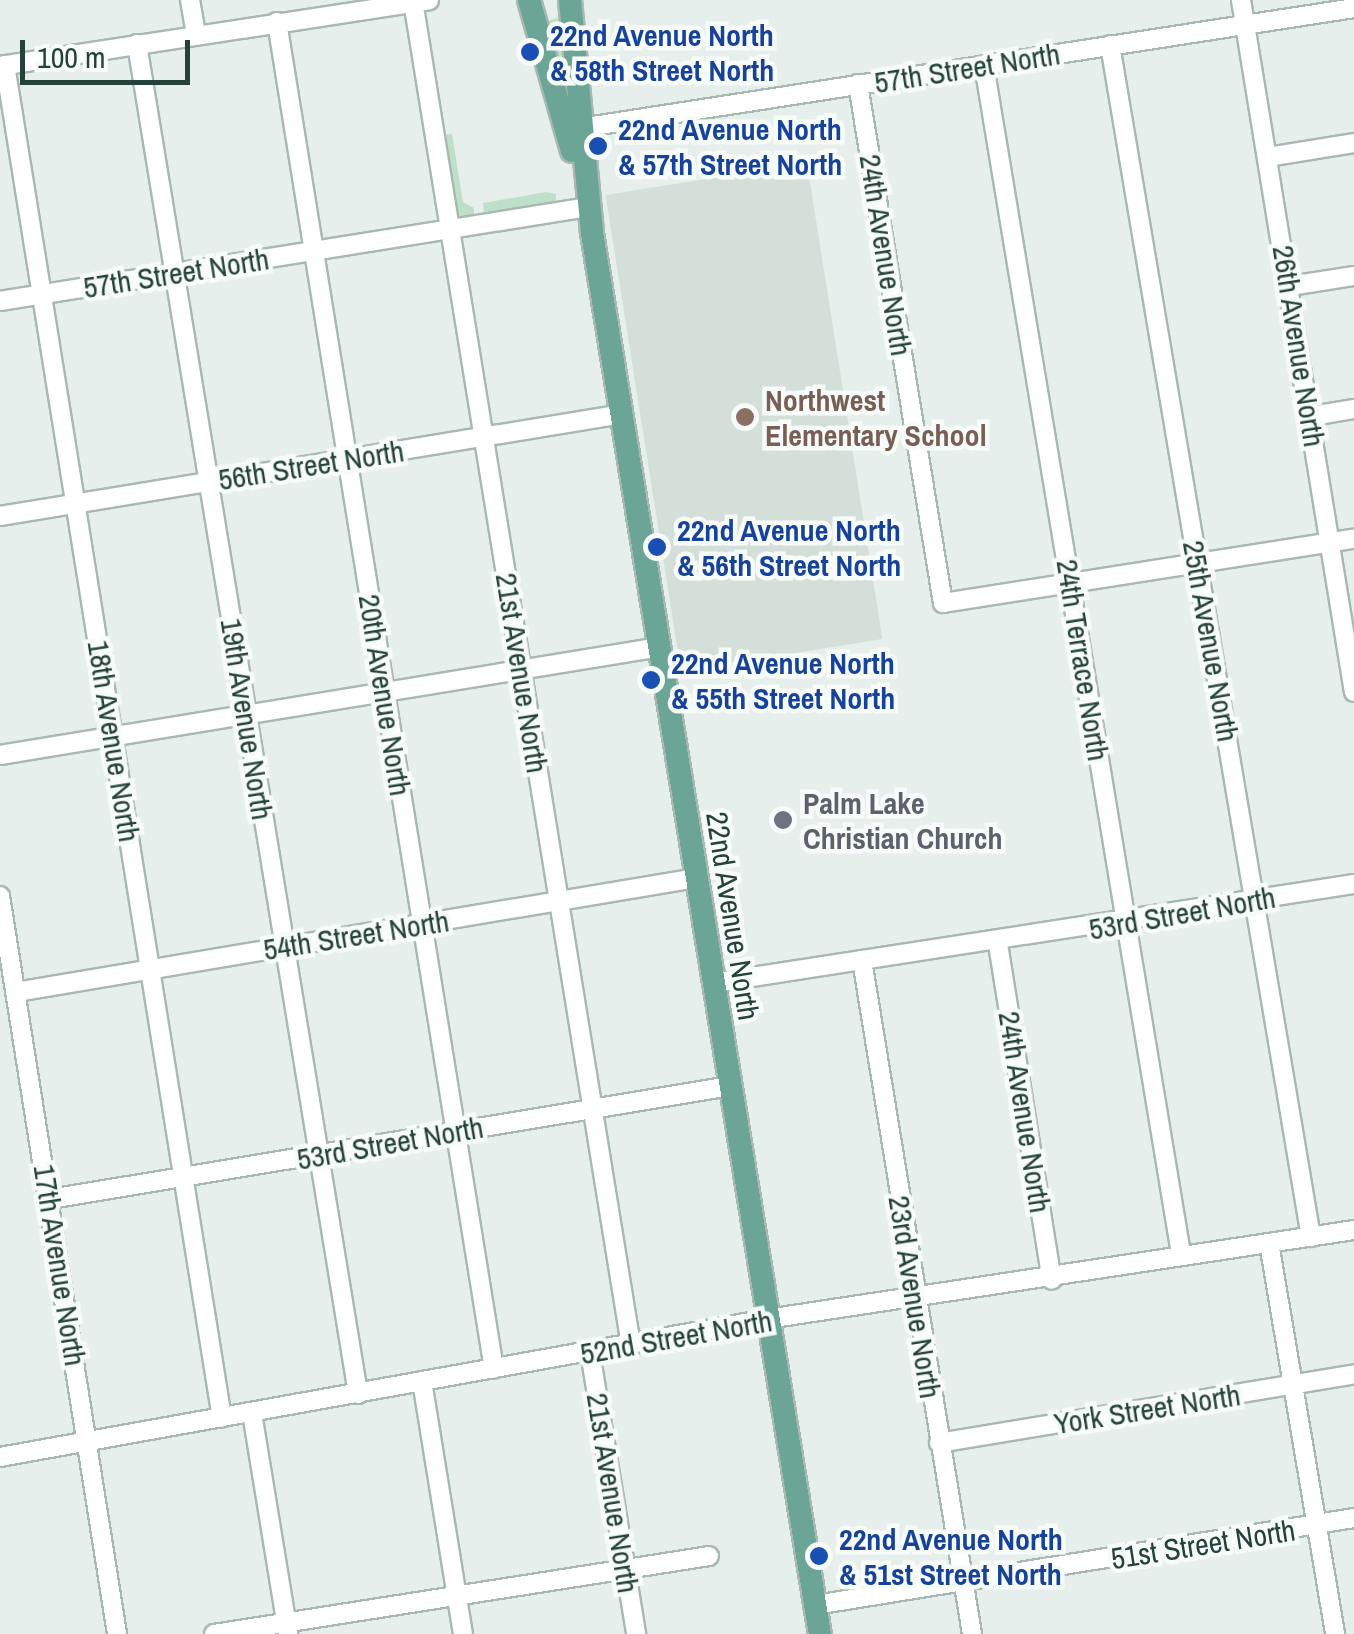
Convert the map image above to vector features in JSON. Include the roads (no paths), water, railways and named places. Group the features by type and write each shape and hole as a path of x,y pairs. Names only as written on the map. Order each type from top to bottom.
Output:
{"main road":[{"name":"22nd Avenue North","path":"529,0 588,207"},
{"name":"22nd Avenue North","path":"570,0 588,207 820,1634"}],"street":[{"path":"190,0 196,34"},
{"name":"21st Avenue North","path":"415,0 631,1346"},
{"path":"2,65 429,0"},
{"name":"26th Avenue North","path":"1241,0 1312,416 1354,692"},
{"name":"57th Street North","path":"580,128 1354,8"},
{"name":"20th Avenue North","path":"277,22 494,1369"},
{"name":"19th Avenue North","path":"137,44 358,1394"},
{"name":"25th Avenue North","path":"1110,46 1311,1237"},
{"name":"18th Avenue North","path":"2,65 222,1418"},
{"name":"24th Terrace North","path":"984,65 1181,1254"},
{"name":"24th Avenue North","path":"858,84 944,603 1070,584"},
{"path":"1268,157 1354,143"},
{"name":"57th Street North","path":"0,301 588,207"},
{"path":"1290,286 1354,276"},
{"path":"1312,416 1354,409"},
{"name":"56th Street North","path":"0,516 622,414"},
{"path":"1070,584 1354,539"},
{"path":"0,755 660,647"},
{"name":"54th Street North","path":"16,992 696,878"},
{"name":"53rd Street North","path":"714,983 998,944 1354,884"},
{"name":"17th Avenue North","path":"0,896 117,1634"},
{"name":"24th Avenue North","path":"998,944 1052,1280"},
{"name":"23rd Avenue North","path":"862,960 972,1634"},
{"name":"53rd Street North","path":"50,1199 730,1086"},
{"name":"52nd Street North","path":"0,1457 767,1319 1052,1280 1181,1254 1354,1230"},
{"path":"1269,1242 1335,1634"},
{"name":"21st Avenue North","path":"590,1352 636,1634"},
{"name":"York Street North","path":"939,1443 1354,1374"},
{"path":"422,1382 463,1634"},
{"path":"252,1413 287,1628"},
{"name":"51st Street North","path":"815,1605 1354,1518"},
{"path":"214,1634 287,1628 456,1593 709,1556"}],"place":[{"name":"22nd Avenue North & 58th Street North","path":"530,52"},
{"name":"22nd Avenue North & 57th Street North","path":"598,146"},
{"name":"Northwest Elementary School","path":"745,417"},
{"name":"22nd Avenue North & 56th Street North","path":"657,547"},
{"name":"22nd Avenue North & 55th Street North","path":"651,680"},
{"name":"Palm Lake Christian Church","path":"783,820"},
{"name":"22nd Avenue North & 51st Street North","path":"819,1556"}]}
